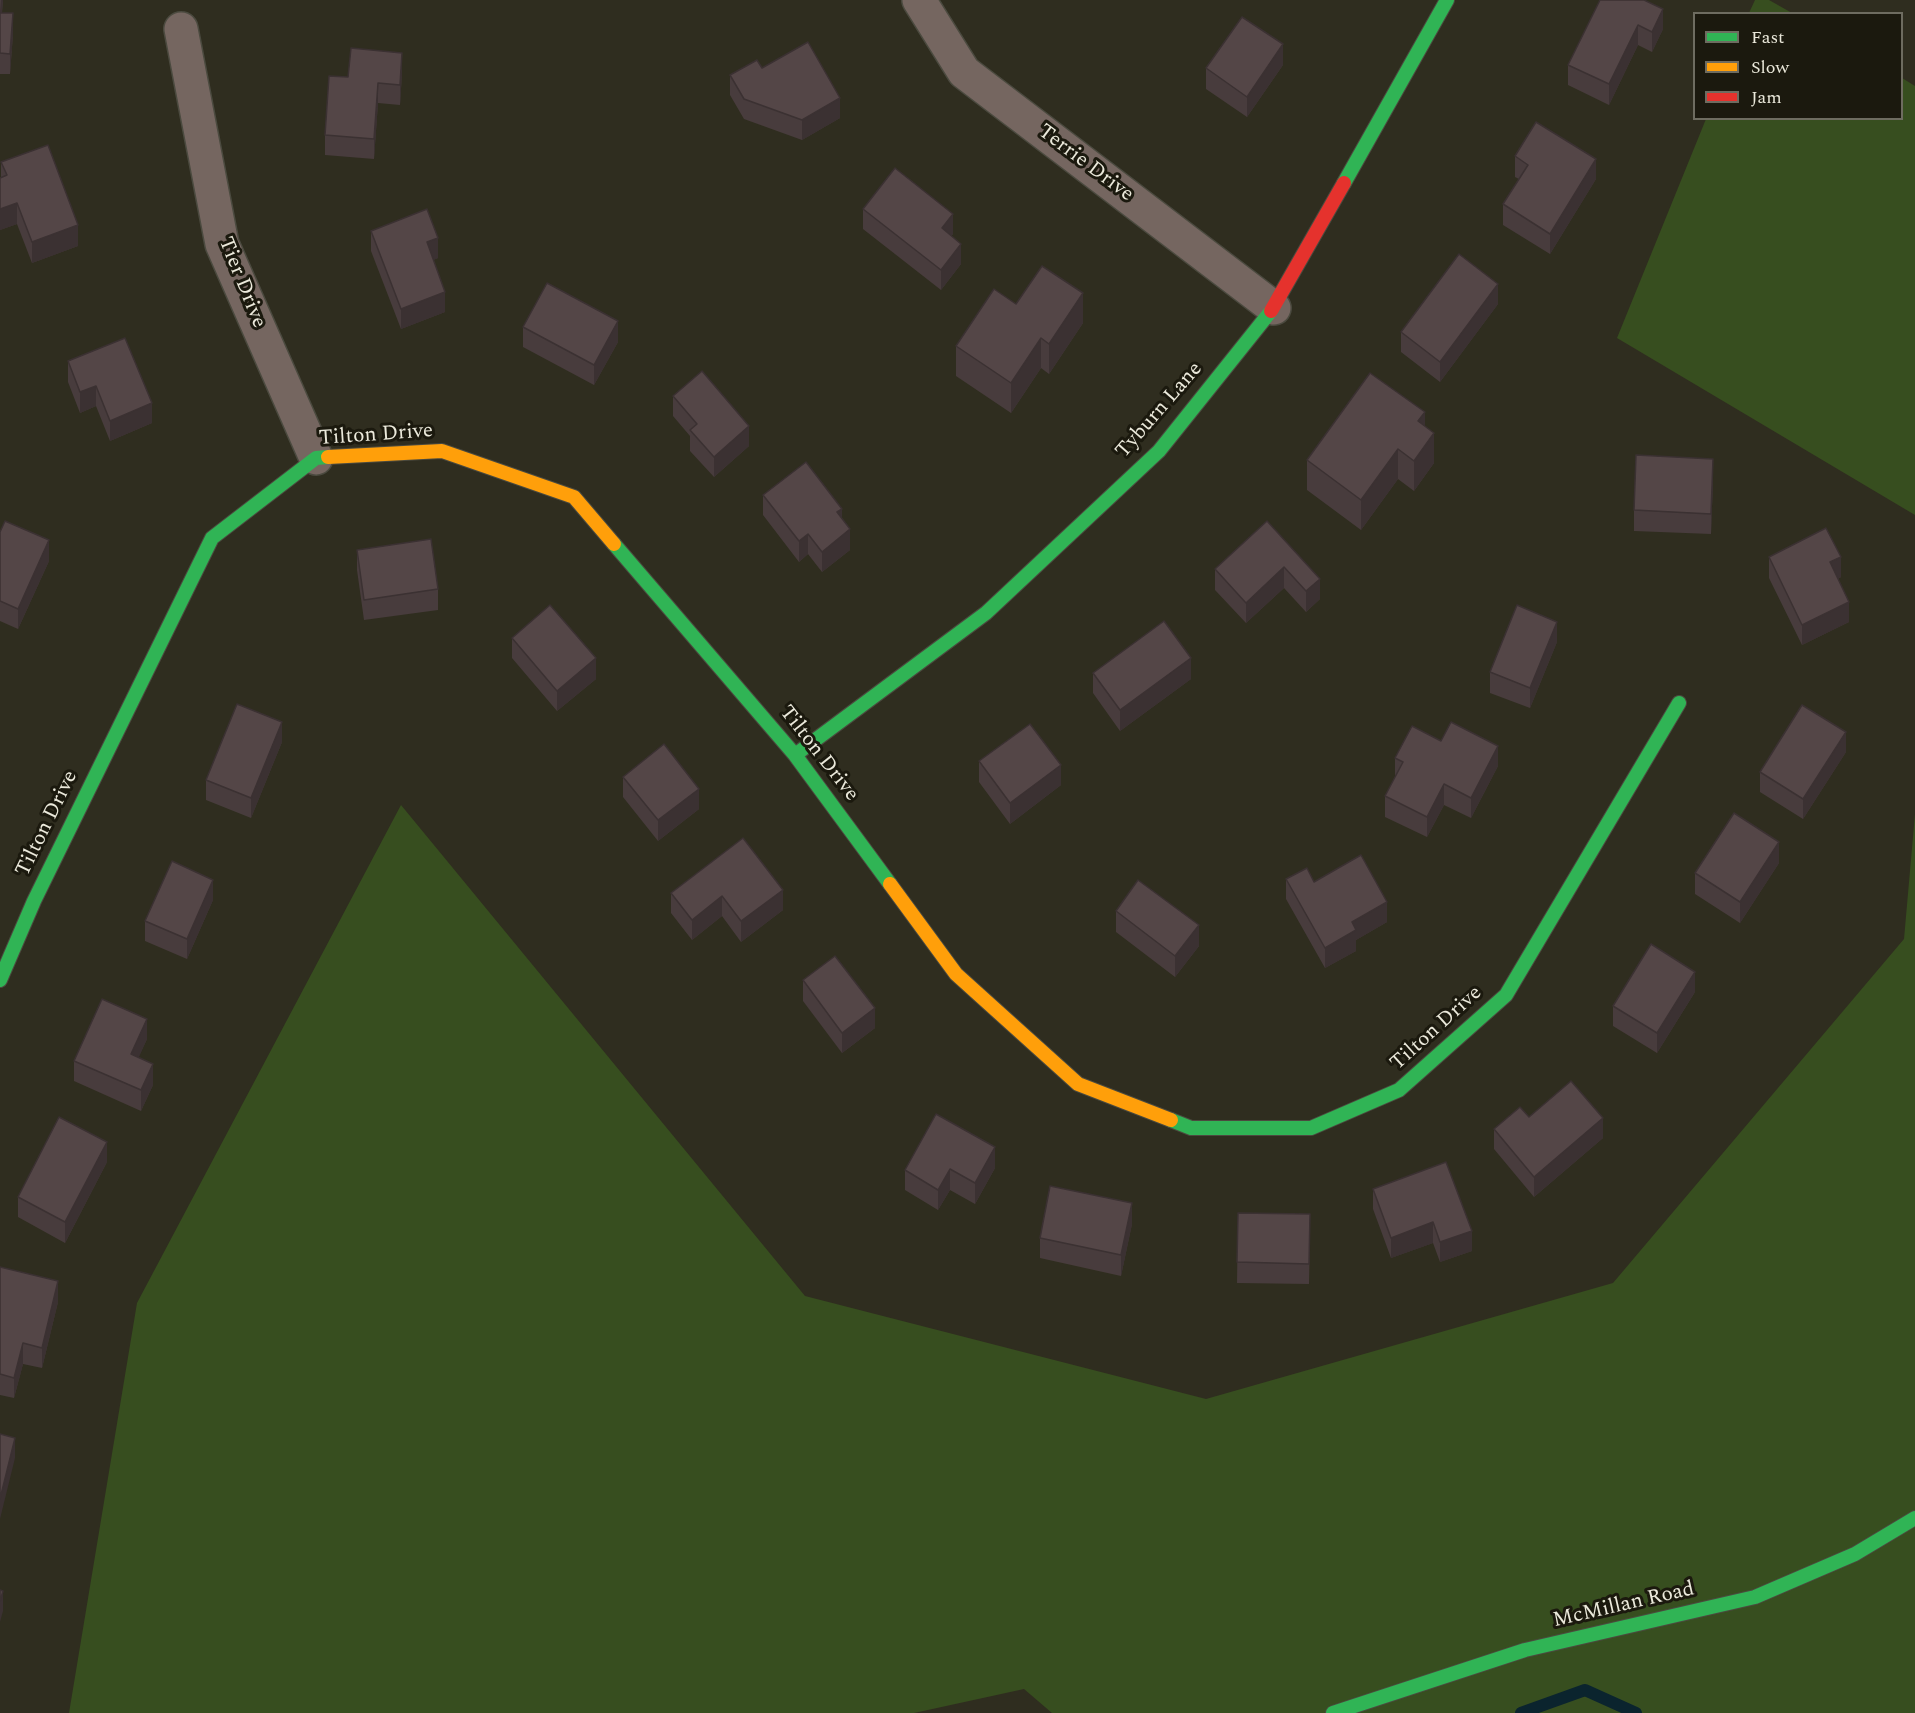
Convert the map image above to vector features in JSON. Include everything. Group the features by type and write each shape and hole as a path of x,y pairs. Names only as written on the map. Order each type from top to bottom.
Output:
{"street":[{"name":"Terrie Drive","path":"919,0 964,72 1274,308"},
{"name":"Tyburn Lane","path":"795,755 986,613 1159,450 1274,308 1447,0"},
{"name":"Tier Drive","path":"181,29 222,244 316,458"},
{"name":"Tilton Drive","path":"0,980 34,901 212,538 316,458 442,450 574,497 795,755 956,974 1078,1084 1191,1128 1311,1128 1399,1090 1506,995 1679,703"},
{"name":"McMillan Road","path":"1333,1713 1525,1650 1755,1598 1855,1554 1915,1518"}],"green space":[{"path":"1755,0 1769,0 1790,12 1749,12"},
{"path":"1903,79 1915,86 1915,515 1617,338 1706,120 1903,120"},
{"path":"401,805 805,1296 1206,1399 1613,1283 1904,939 1915,814 1915,1713 1052,1713 1024,1689 914,1713 69,1713 137,1303"}],"building":[{"path":"1600,0 1644,0 1663,9 1652,32 1638,25 1609,84 1568,65"},
{"path":"0,13 13,13 10,54 0,53"},
{"path":"1242,17 1283,44 1247,97 1206,68"},
{"path":"808,42 840,98 802,120 744,99 730,75 757,60 762,68"},
{"path":"351,48 402,53 400,85 378,83 374,139 325,135 329,76 348,77"},
{"path":"1536,122 1596,159 1550,234 1503,204 1528,165 1515,156"},
{"path":"48,145 78,225 32,242 17,203 0,209 0,178 7,175 1,162"},
{"path":"895,168 953,214 942,228 961,244 941,270 863,209"},
{"path":"427,209 438,238 427,242 445,292 401,309 371,231"},
{"path":"1459,254 1498,284 1440,362 1401,332"},
{"path":"1042,266 1083,293 1049,344 1041,338 1011,383 956,346 994,289 1016,304"},
{"path":"547,283 618,321 594,365 523,327"},
{"path":"125,338 152,403 110,421 96,386 80,392 68,361"},
{"path":"702,371 749,426 714,457 690,430 697,424 673,396"},
{"path":"1370,373 1425,412 1418,421 1434,433 1414,461 1398,449 1361,500 1307,460"},
{"path":"1636,455 1713,459 1711,514 1634,510"},
{"path":"806,462 842,509 837,512 850,529 822,552 808,534 799,541 763,495"},
{"path":"5,521 49,540 18,609 0,601 0,532"},
{"path":"1267,521 1320,579 1306,591 1284,567 1246,603 1215,569"},
{"path":"1826,528 1841,557 1830,562 1849,602 1802,625 1769,557"},
{"path":"431,539 438,589 364,600 357,550"},
{"path":"550,605 596,658 557,691 512,638"},
{"path":"1517,605 1557,622 1530,688 1490,672"},
{"path":"1164,621 1191,658 1120,710 1093,673"},
{"path":"237,704 282,722 251,798 206,780"},
{"path":"1802,705 1846,732 1803,799 1760,772"},
{"path":"1451,722 1498,746 1471,798 1444,784 1427,817 1385,796 1403,762 1395,758 1412,726 1441,741"},
{"path":"1030,724 1061,765 1010,803 979,761"},
{"path":"664,744 699,789 658,820 623,777"},
{"path":"1734,813 1779,842 1740,902 1695,873"},
{"path":"743,838 783,890 741,921 722,896 692,920 671,893"},
{"path":"1361,855 1387,902 1352,922 1356,930 1325,948 1286,879 1307,868 1314,882"},
{"path":"172,861 213,880 187,939 145,921"},
{"path":"1138,880 1199,925 1175,956 1116,911"},
{"path":"1651,944 1695,972 1657,1033 1613,1006"},
{"path":"835,956 875,1008 842,1033 803,980"},
{"path":"102,999 147,1019 131,1054 153,1064 141,1090 74,1061"},
{"path":"1571,1081 1603,1118 1534,1177 1494,1129 1520,1107 1529,1117"},
{"path":"936,1114 995,1147 975,1183 950,1169 938,1190 905,1170"},
{"path":"59,1117 107,1142 65,1222 18,1197"},
{"path":"1446,1162 1472,1231 1440,1242 1433,1222 1391,1238 1373,1189"},
{"path":"1050,1186 1132,1203 1121,1255 1040,1238"},
{"path":"1238,1213 1310,1214 1309,1264 1237,1262"},
{"path":"0,1267 58,1281 42,1348 23,1343 14,1378 0,1374"},
{"path":"0,1434 15,1438 0,1499"}],"waterway":[{"path":"1521,1713 1585,1690 1636,1713"}],"traffic: fast":[{"path":"1344,183 1447,0"},
{"path":"795,755 986,613 1159,451 1271,311"},
{"path":"0,980 34,901 212,538 316,458 328,457"},
{"path":"614,544 795,755 890,884"},
{"path":"1171,1120 1191,1128 1311,1128 1399,1090 1506,995 1679,703"},
{"path":"1333,1713 1525,1650 1755,1597 1855,1554 1915,1518"}],"traffic: slow":[{"path":"328,457 442,451 574,497 614,544"},
{"path":"890,884 956,974 1078,1084 1171,1120"}],"traffic: jam":[{"path":"1271,311 1344,183"}]}
